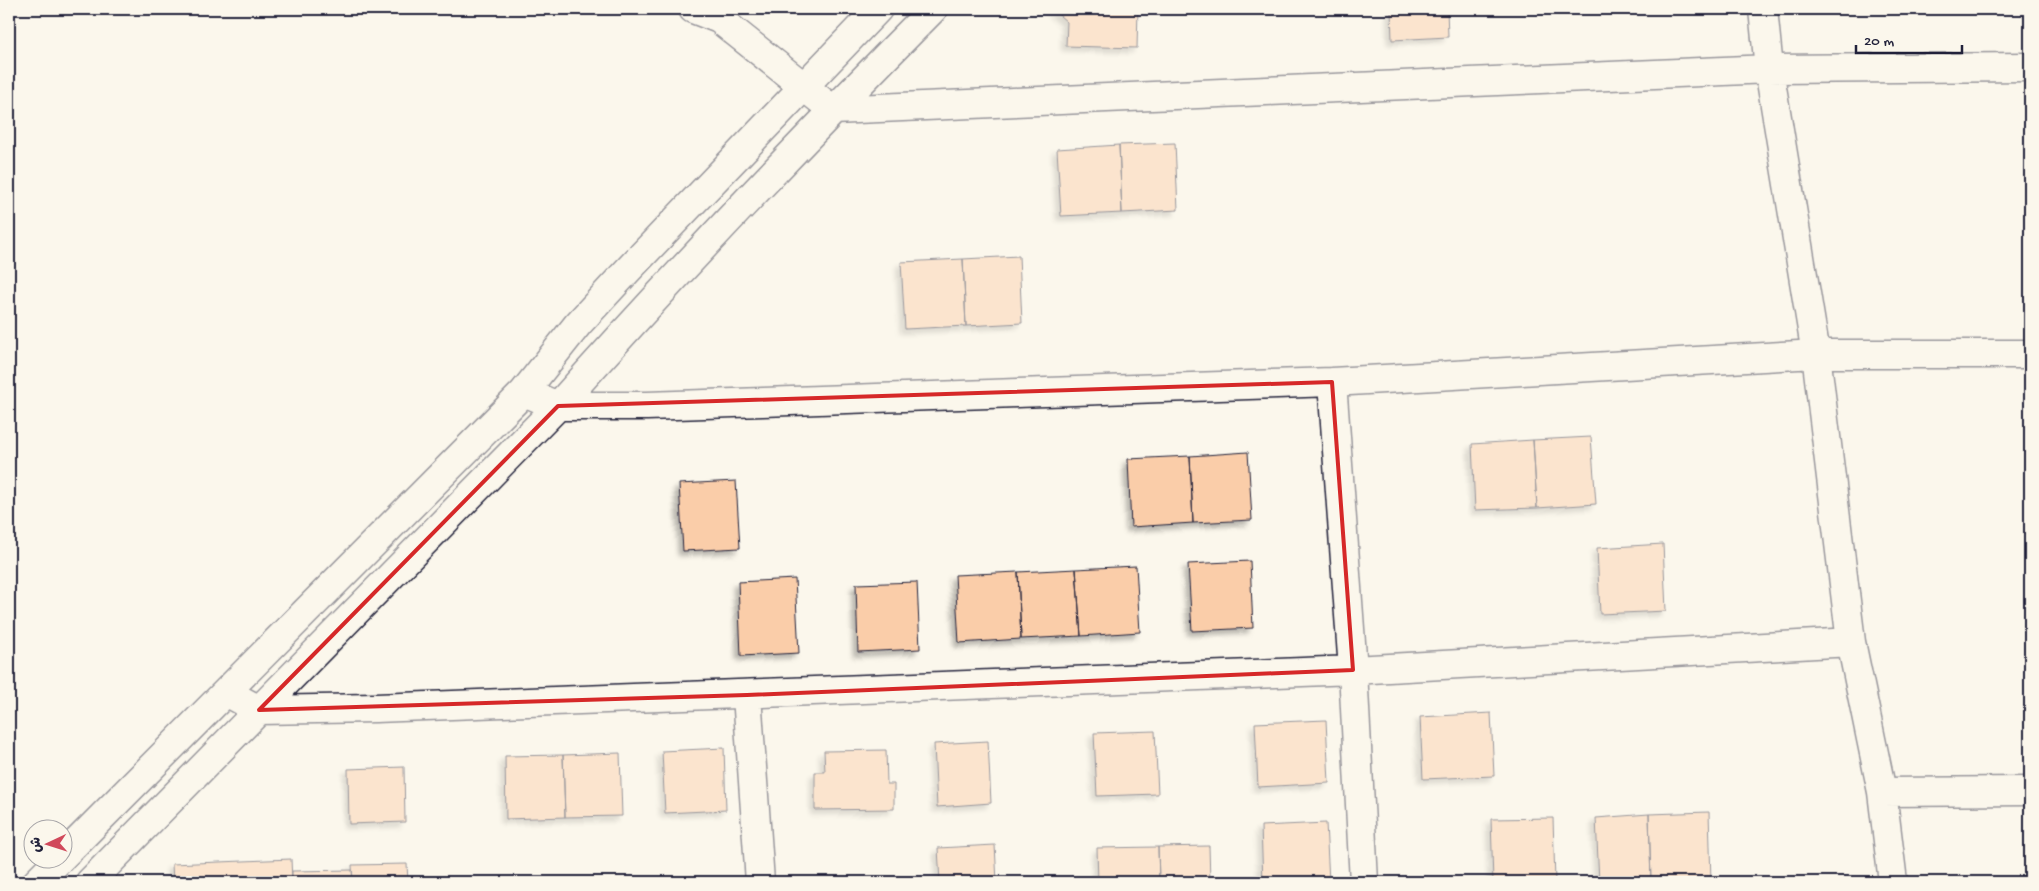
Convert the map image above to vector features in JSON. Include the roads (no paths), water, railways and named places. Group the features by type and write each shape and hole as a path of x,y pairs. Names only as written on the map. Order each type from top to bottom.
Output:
{"street":[{"path":"693,9 719,18 833,110 1769,70 2030,67"},
{"path":"72,848 228,693 524,392 578,324 878,9"},
{"path":"90,882 558,406 611,346 833,110 933,9"},
{"path":"1763,9 1769,70 1816,354 1851,642 1882,792 1893,882"},
{"path":"524,392 558,406 667,405 1332,382 1816,354 2030,354"},
{"path":"1332,382 1353,670 1364,882"},
{"path":"228,693 258,710 747,696 1353,670 1851,642"},
{"path":"747,696 760,882"},
{"path":"1882,792 2030,791"},
{"path":"37,882 52,868"}]}
